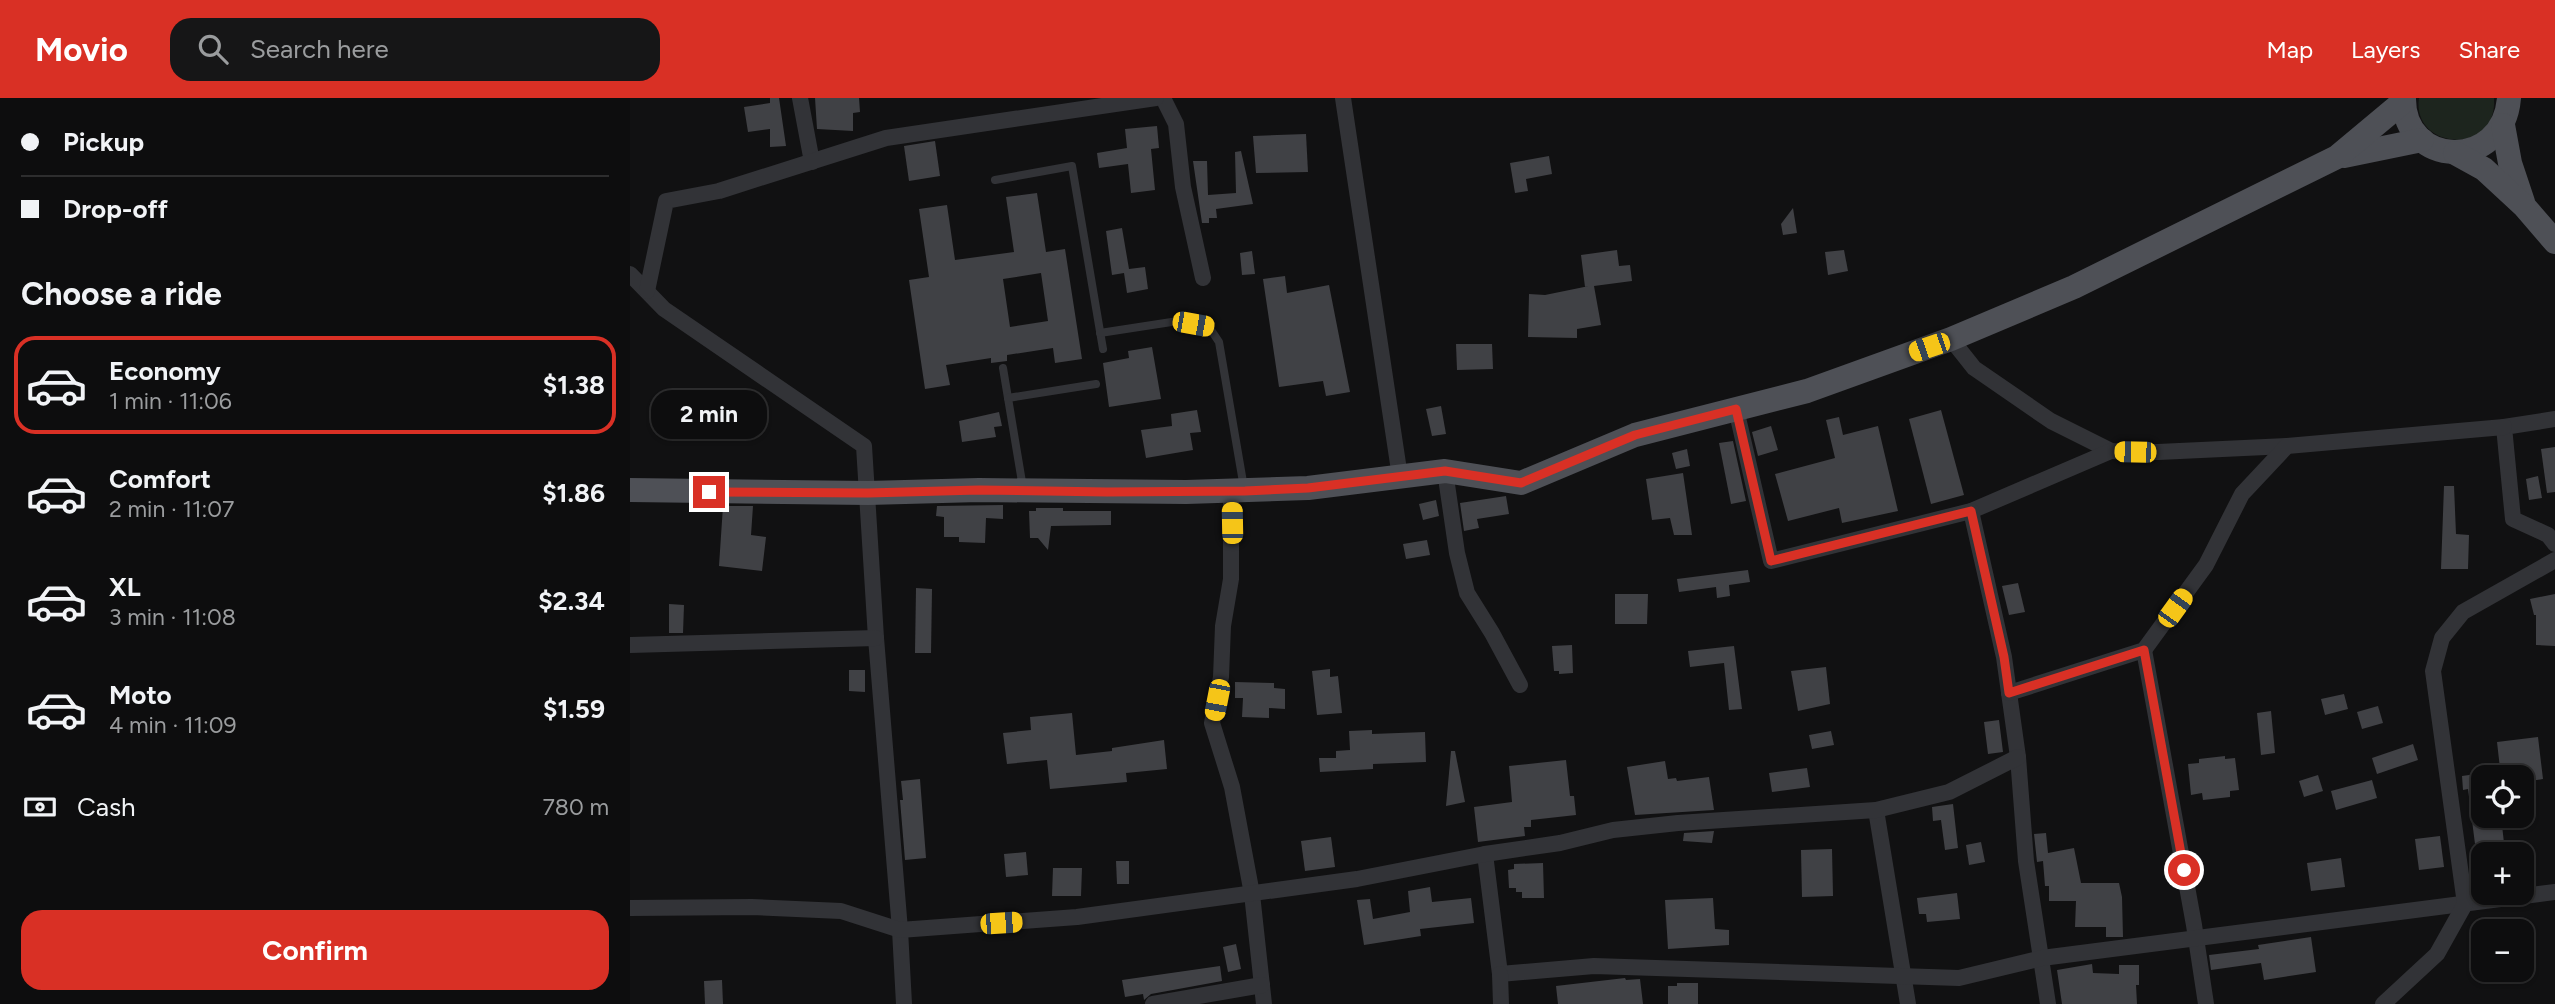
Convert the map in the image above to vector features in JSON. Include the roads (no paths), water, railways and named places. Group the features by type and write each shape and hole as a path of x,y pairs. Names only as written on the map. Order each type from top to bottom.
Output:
{"main road":[{"path":"2455,153 2469,152 2494,137 2508,111 2509,98"},
{"path":"630,490 868,493 1238,490 1308,488 1445,471 1521,483 1635,435 1807,391 1951,340 2074,287 2337,157 2404,100 2409,122 2422,140 2437,149 2455,153 2484,169 2524,206 2555,242"},
{"path":"2502,125 2510,163 2524,206"},
{"path":"2337,157 2422,140"}],"street":[{"path":"800,98 811,162"},
{"path":"647,291 666,201 719,191 886,138 1156,98"},
{"path":"1163,98 1176,124 1183,187 1203,278"},
{"path":"1343,98 1400,477"},
{"path":"630,274 664,309 864,446 904,1004"},
{"path":"1951,340 1974,368 2051,421 2111,451"},
{"path":"1736,409 1771,561 1971,511 2111,451 2158,452 2287,446 2504,427 2555,419"},
{"path":"2504,427 2513,519 2548,535 2555,544"},
{"path":"2009,693 2144,650 2206,565 2242,494 2287,446"},
{"path":"1445,471 1457,552 1468,593 1520,685"},
{"path":"1238,490 1223,626 1221,677 1212,723 1232,787 1252,894 1264,1004"},
{"path":"1971,511 2004,657 2018,758 2026,861 2048,1004"},
{"path":"2383,1004 2437,954 2466,904 2433,671 2442,638 2463,612 2555,560"},
{"path":"630,645 876,638"},
{"path":"2144,650 2206,1004"},
{"path":"630,908 752,907 841,911 900,930 1077,918 1357,878 1560,843 1613,830 1876,810 1949,792 2018,758"},
{"path":"1876,810 1908,1004"},
{"path":"1485,854 1500,974 1501,1004"},
{"path":"1500,974 1594,966 1959,978 2042,958 2555,892"},
{"path":"1153,1004 1262,985"}],"lane":[{"path":"995,180 1072,166 1103,349"},
{"path":"1100,333 1178,321 1209,327 1219,342 1238,490"},
{"path":"1003,368 1024,491"},
{"path":"1008,398 1096,384"}]}
